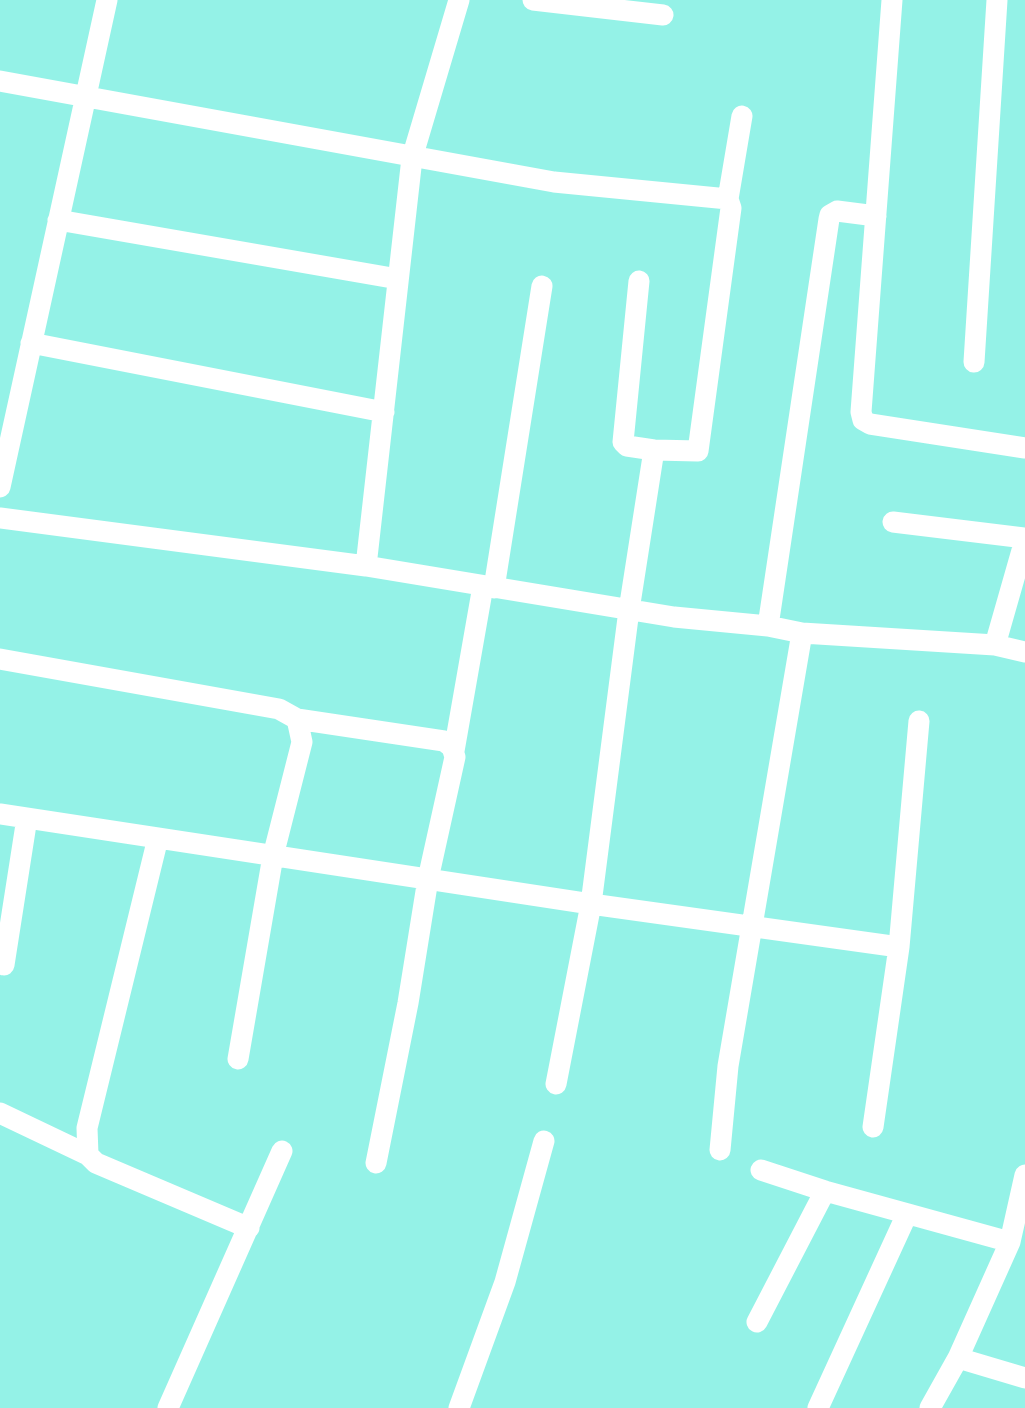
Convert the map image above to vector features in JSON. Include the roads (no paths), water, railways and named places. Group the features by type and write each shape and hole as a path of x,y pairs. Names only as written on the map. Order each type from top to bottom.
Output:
{"street":[{"path":"0,487 107,0"},
{"path":"366,566 412,158 459,0"},
{"path":"533,0 663,15"},
{"path":"892,0 861,412 863,420 870,424 1025,448"},
{"path":"974,362 997,0"},
{"path":"0,81 412,158 554,182 728,199"},
{"path":"639,281 623,442 627,446 654,450 698,452 731,208 728,199 742,116"},
{"path":"768,626 830,215 837,211 876,216"},
{"path":"58,220 398,279"},
{"path":"376,1163 428,879 489,587 542,286"},
{"path":"31,343 384,412"},
{"path":"556,1084 591,904 629,610 654,450"},
{"path":"0,518 366,566 629,610 768,626 802,633 995,645 1025,652"},
{"path":"892,522 1025,539 995,645"},
{"path":"720,1150 728,1066 802,633"},
{"path":"0,659 279,709 297,719 444,741 454,751"},
{"path":"238,1059 273,856 302,742 297,719"},
{"path":"873,1127 899,947 919,721"},
{"path":"0,814 591,904 899,947"},
{"path":"4,965 27,818"},
{"path":"88,1155 87,1128 158,838"},
{"path":"0,1113 88,1155 96,1163 249,1228"},
{"path":"459,1408 505,1282 544,1141"},
{"path":"168,1408 282,1151"},
{"path":"761,1170 825,1191 1010,1242"},
{"path":"930,1408 958,1358 1010,1242 1025,1175"},
{"path":"757,1322 825,1191"},
{"path":"818,1408 907,1214"},
{"path":"958,1358 1025,1378"}]}
